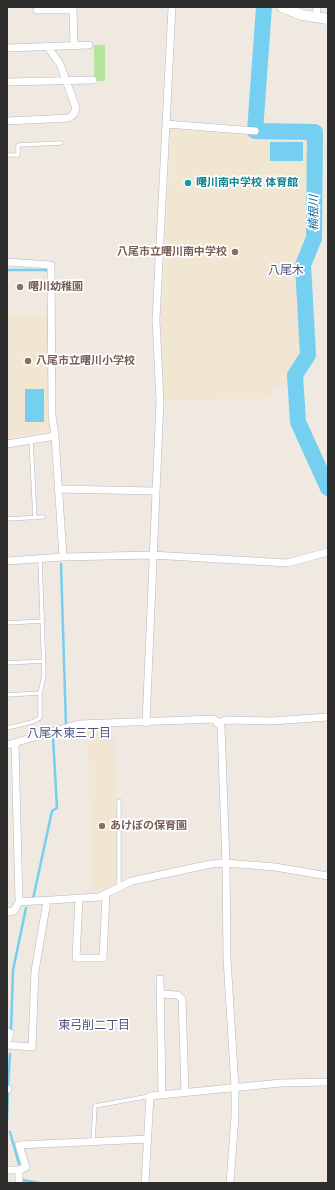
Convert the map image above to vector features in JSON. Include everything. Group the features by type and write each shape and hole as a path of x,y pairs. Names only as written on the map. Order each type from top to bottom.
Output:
{"main road":[{"path":"282,7 302,15 328,19"}],"street":[{"path":"146,722 152,555 160,401 156,320 172,7"},
{"path":"316,18 317,7"},
{"path":"36,10 73,8 74,46"},
{"path":"7,48 89,45"},
{"path":"7,121 69,118 73,115 76,108 60,64 46,46"},
{"path":"7,82 93,80"},
{"path":"166,124 256,131"},
{"path":"7,262 52,265 52,415 55,436 62,557"},
{"path":"7,444 55,436"},
{"path":"58,489 155,491"},
{"path":"7,561 62,557 152,555 286,563 328,552"},
{"path":"217,722 226,720 272,721 328,716"},
{"path":"7,745 15,744 79,724 214,719 221,726 226,863 227,959 235,1087 235,1116 230,1183"},
{"path":"7,912 14,911 19,902 15,744"},
{"path":"19,902 99,897 132,881 211,864 226,863 276,867 328,876"},
{"path":"79,898 76,958 103,958 106,894"},
{"path":"7,1032 10,1033 7,1045 32,1047 35,971 47,901"},
{"path":"160,978 162,1094"},
{"path":"161,994 178,995 182,999 185,1092"},
{"path":"145,1183 150,1096 281,1083 328,1082"},
{"path":"7,1170 19,1170 26,1167 19,1145 148,1139"},
{"path":"19,1170 19,1183"}],"lane":[{"path":"7,155 18,155 18,145 61,143"},
{"path":"31,440 35,518"},
{"path":"7,519 43,517"},
{"path":"7,728 32,722 40,718 40,693 44,676 44,661 40,558"},
{"path":"7,623 43,621"},
{"path":"7,663 44,661"},
{"path":"7,695 40,693"},
{"path":"119,801 120,887"},
{"path":"93,1142 95,1106 150,1096"}],"shaded area":[{"name":"八尾市立曙川南中学校","path":"174,128 257,136 313,134 312,238 301,265 306,351 293,375 292,386 272,386 272,398 164,401 161,320 171,131"},
{"name":"八尾市立曙川小学校","path":"7,314 49,314 54,430 7,438"},
{"path":"87,727 113,727 116,800 116,885 93,892"}],"green space":[{"path":"94,45 105,45 105,81 94,81"}],"water":[{"path":"270,142 303,142 303,161 270,161"},
{"path":"25,389 44,389 44,422 25,422"}],"waterway":[{"name":"楠根川","path":"264,7 255,131 315,132 314,238 303,265 308,355 295,375 298,422 328,488"},
{"path":"7,270 46,270 49,273"},
{"path":"61,564 66,726"},
{"path":"33,899 52,811 57,808 53,737"},
{"path":"11,1032 13,970 26,908"},
{"path":"8,1086 10,1054"},
{"path":"7,1121 8,1092"},
{"path":"10,1132 19,1164"},
{"path":"23,1180 39,1183"}],"place":[{"name":"曙川南中学校 体育館","path":"188,183"},
{"name":"八尾市立曙川南中学校","path":"235,252"},
{"name":"曙川幼稚園","path":"20,287"},
{"name":"八尾市立曙川小学校","path":"28,361"},
{"name":"あけぼの保育園","path":"102,826"}],"district":[{"name":"八尾木","path":"286,270"},
{"name":"八尾木東三丁目","path":"69,733"},
{"name":"東弓削二丁目","path":"94,1025"}]}
